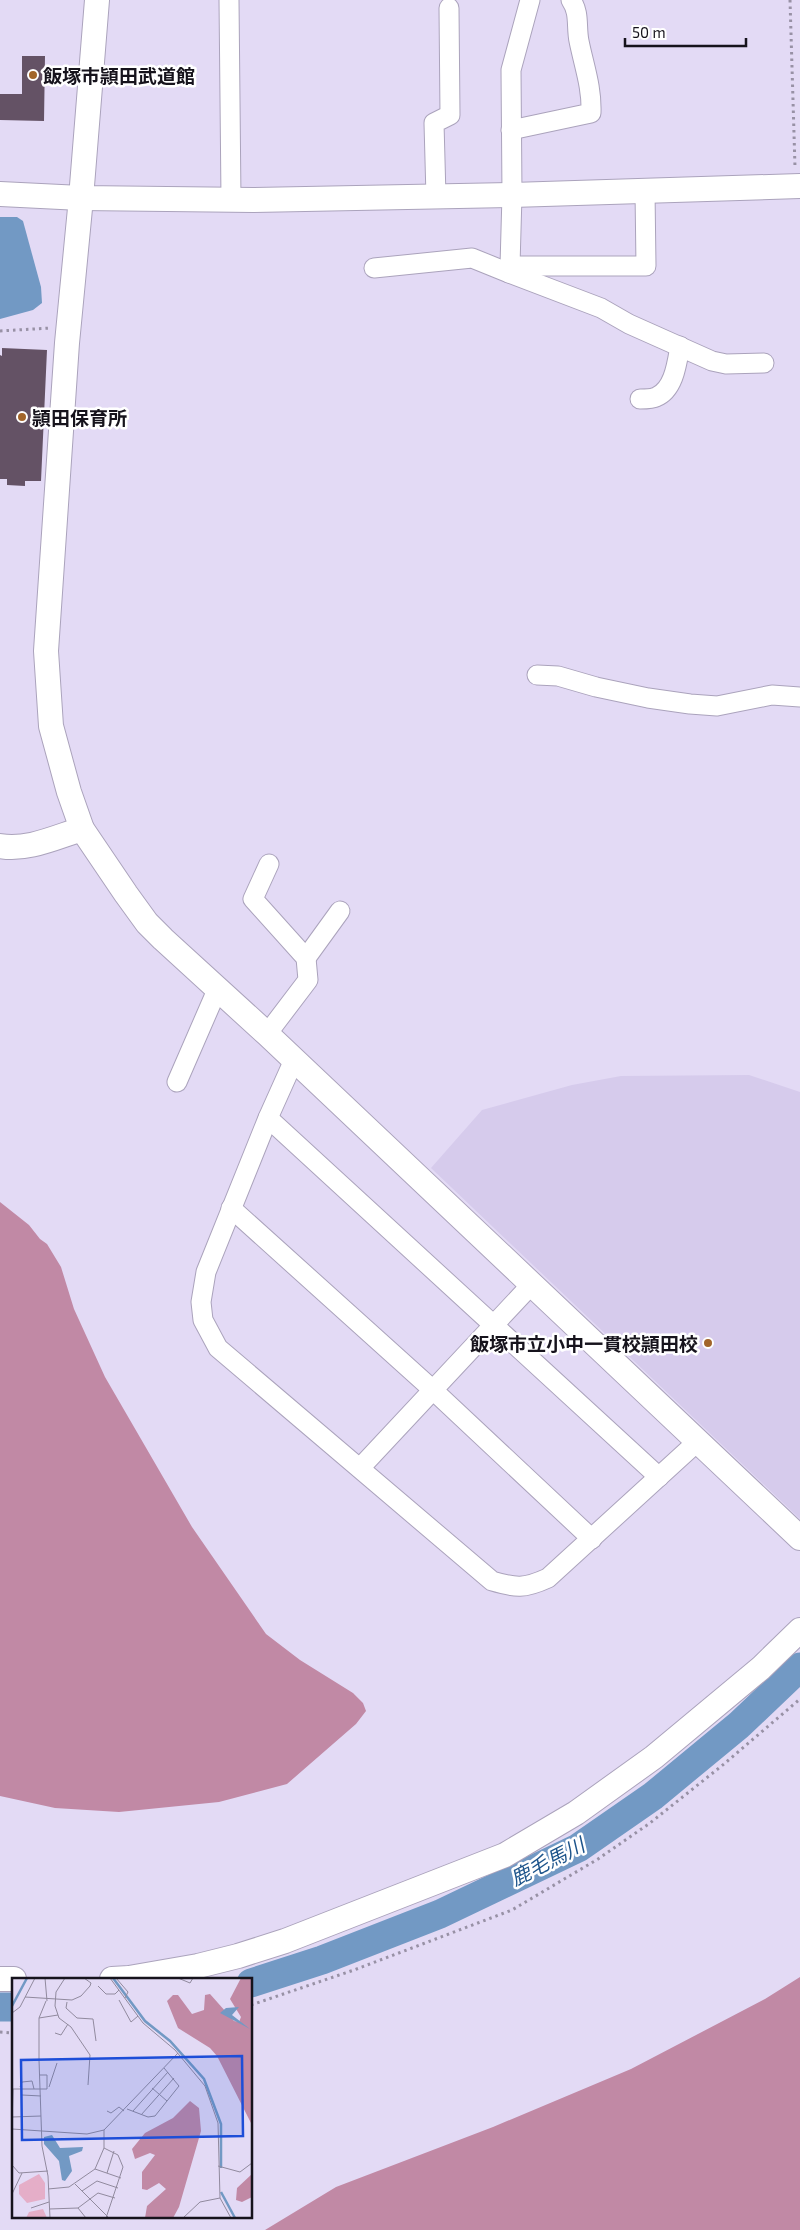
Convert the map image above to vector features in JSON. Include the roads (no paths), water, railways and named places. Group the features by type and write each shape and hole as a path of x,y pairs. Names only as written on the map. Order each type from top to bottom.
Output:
{"street":[{"path":"97,0 82,198 69,327 46,651 51,726 69,792 82,829 147,923 800,1538"},
{"path":"229,0 231,200"},
{"path":"510,269 512,195 511,70 530,0"},
{"path":"511,130 591,113 592,94 579,39 576,8 571,0"},
{"path":"436,196 434,123 450,115 449,8"},
{"path":"0,194 82,198 231,200 512,195 798,186"},
{"path":"510,269 646,266 645,191"},
{"path":"374,268 472,258 510,269 601,308 629,324 712,361 726,364 764,363"},
{"path":"640,399 656,398 665,391 675,373 680,346"},
{"path":"537,675 558,676 596,687 648,698 690,704 717,706 772,695 800,697"},
{"path":"0,846 10,848 37,843 82,829"},
{"path":"267,1034 308,980 306,958 253,899 269,864"},
{"path":"306,958 340,911"},
{"path":"177,1082 217,990"},
{"path":"294,1060 268,1118 206,1272 201,1302 203,1320 218,1348 492,1581 513,1588 530,1586 548,1578 697,1442"},
{"path":"268,1118 658,1477"},
{"path":"231,1208 433,1390 592,1539"},
{"path":"360,1468 532,1284"},
{"path":"129,1978 198,1966 285,1941 505,1855 576,1813 654,1757 761,1668 800,1630"}],"water":[{"path":"0,217 17,217 23,221 41,287 42,303 33,310 0,319"}],"waterway":[{"name":"鹿毛馬川","path":"252,1983 322,1960 440,1914 578,1848 653,1796 739,1725 800,1667"},
{"name":"鹿毛馬川","path":"0,2007 12,2007"}],"place":[{"name":"飯塚市頴田武道館","path":"33,75"},
{"name":"頴田保育所","path":"22,417"},
{"name":"飯塚市立小中一貫校頴田校","path":"708,1343"}]}
